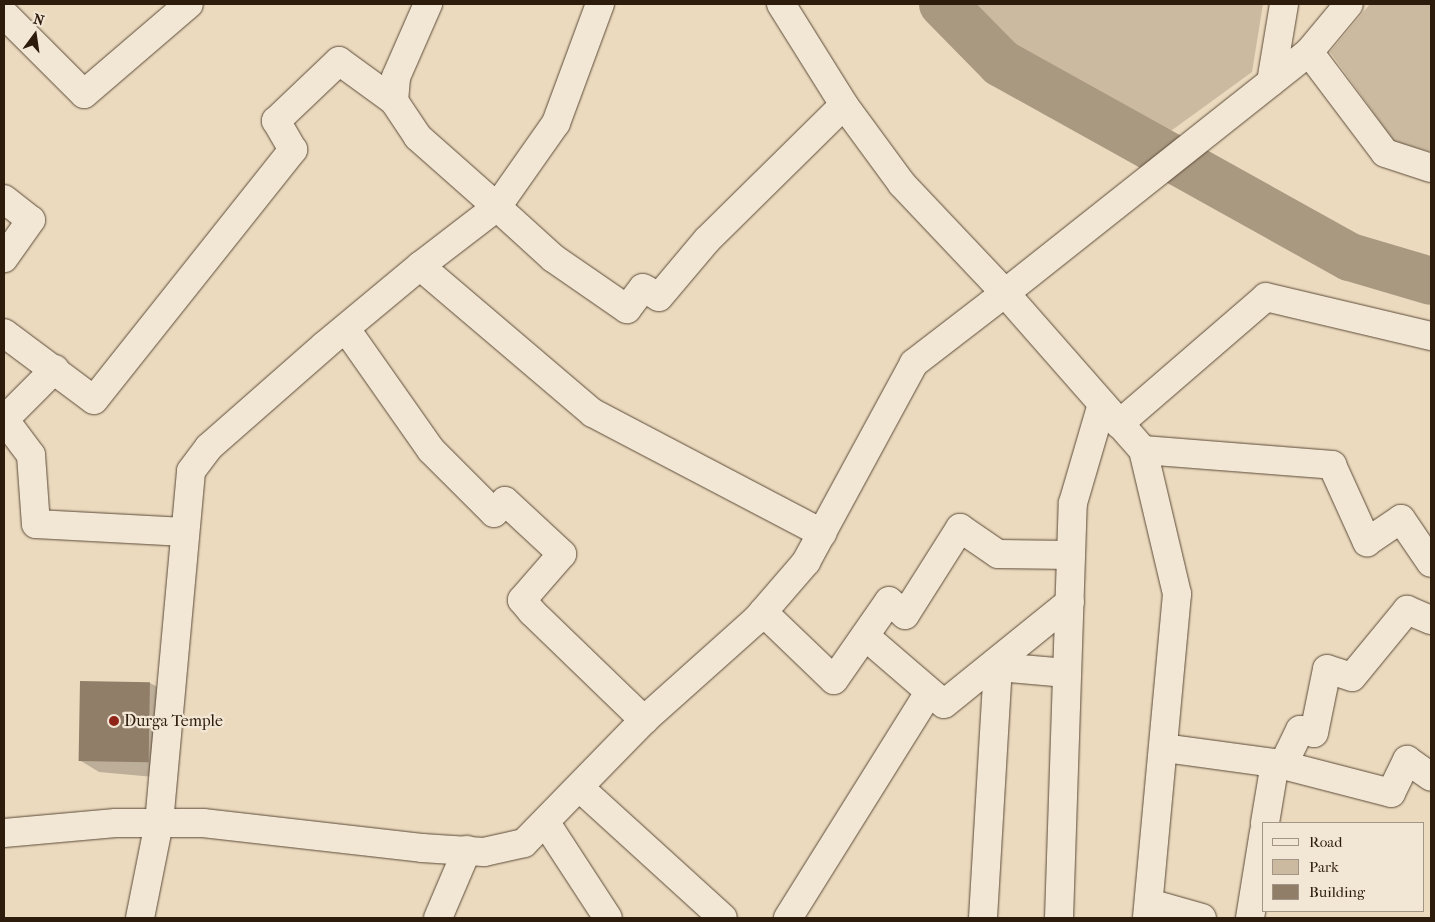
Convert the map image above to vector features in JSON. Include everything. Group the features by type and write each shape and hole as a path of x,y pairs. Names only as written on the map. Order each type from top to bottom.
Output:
{"street":[{"path":"4,14 84,94 189,4"},
{"path":"394,101 396,77 428,4"},
{"path":"140,918 159,823 191,471 205,452 346,329 420,266 496,207 556,123 600,4"},
{"path":"781,4 844,105 902,184 1005,294 1143,450 1177,594 1148,910 1202,918"},
{"path":"1271,82 1284,4"},
{"path":"4,833 116,823 203,823 422,848 484,852 524,843 546,823 644,720 763,612 806,562 914,362 1005,294 1309,52 1349,4"},
{"path":"1309,52 1385,153 1431,168"},
{"path":"4,333 55,369 94,400 293,150 276,121 339,61 394,101 418,137 553,258 626,309 643,288 659,297 707,240 844,105"},
{"path":"4,198 30,220 4,258"},
{"path":"420,266 593,412 822,533"},
{"path":"1059,918 1073,503 1110,414 1266,297 1431,336"},
{"path":"346,329 431,450 494,513 505,501 562,554 522,600 644,720"},
{"path":"55,369 4,419 31,455 36,524 185,532"},
{"path":"1143,450 1332,465 1367,542 1401,519 1431,563"},
{"path":"763,612 834,680 890,601 905,615 960,528 998,554 1071,555"},
{"path":"865,636 944,704 1070,602"},
{"path":"1265,822 1279,764 1300,730 1314,733 1327,669 1352,677 1407,610 1431,620"},
{"path":"983,918 998,667 1067,672"},
{"path":"788,918 929,692"},
{"path":"1164,748 1279,764 1392,793 1407,760 1431,777"},
{"path":"580,788 723,918"},
{"path":"546,823 608,918"},
{"path":"1250,918 1262,844"},
{"path":"438,918 467,850"}],"green space":[{"path":"974,4 1263,4 1252,72 1168,133 1020,50"},
{"path":"1370,4 1431,4 1431,152 1394,141 1330,52"}],"building":[{"name":"Durga Temple","path":"80,681 150,682 149,762 79,761"}],"waterway":[{"path":"943,4 1001,63 1350,257 1431,281"}],"place":[{"name":"Durga Temple","path":"114,721"}]}
